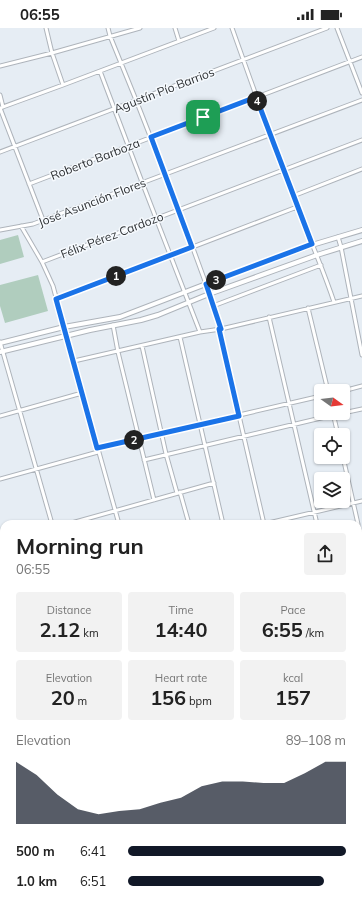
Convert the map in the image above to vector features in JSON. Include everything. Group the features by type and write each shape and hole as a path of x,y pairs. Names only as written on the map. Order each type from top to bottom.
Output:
{"main road":[{"path":"0,342 64,327 120,317 312,244 362,230"},
{"path":"2,352 158,315 209,294 317,255 362,241"}],"street":[{"path":"46,28 52,53 63,85"},
{"path":"108,28 179,210 213,306 220,329 263,520"},
{"path":"0,66 140,28"},
{"path":"175,28 179,41"},
{"path":"1,108 214,28"},
{"path":"232,28 283,170 321,265 334,302"},
{"name":"Agustín Pío Barrios","path":"0,152 327,28"},
{"path":"337,28 362,94"},
{"name":"Roberto Barboza","path":"29,184 362,57"},
{"path":"100,71 200,332"},
{"path":"0,95 1,108 43,220"},
{"name":"José Asunción Flores","path":"0,230 33,224 362,100"},
{"name":"Félix Pérez Cardozo","path":"42,262 362,140"},
{"path":"293,196 362,169"},
{"path":"56,299 297,207"},
{"path":"21,226 52,282 118,520"},
{"path":"338,237 362,355"},
{"path":"213,306 321,265"},
{"path":"74,361 362,296"},
{"path":"308,308 326,384"},
{"path":"268,317 316,520"},
{"path":"113,325 118,352 154,500"},
{"path":"180,337 222,520"},
{"path":"0,342 51,520"},
{"path":"142,346 166,454 188,520"},
{"path":"350,389 362,386"},
{"path":"0,416 82,393"},
{"path":"0,479 161,433 314,398"},
{"path":"350,412 362,409"},
{"path":"144,460 314,419"},
{"path":"345,464 357,520"},
{"path":"82,520 214,483"},
{"path":"281,520 362,501"}],"green space":[{"path":"18,235 24,257 0,264 0,240"},
{"path":"38,275 48,311 5,323 0,306 0,285"}],"route":[{"path":"256,97 312,244 206,284 221,329 219,329 239,416 97,448 56,299 192,247 151,137 203,117 256,97"}]}
